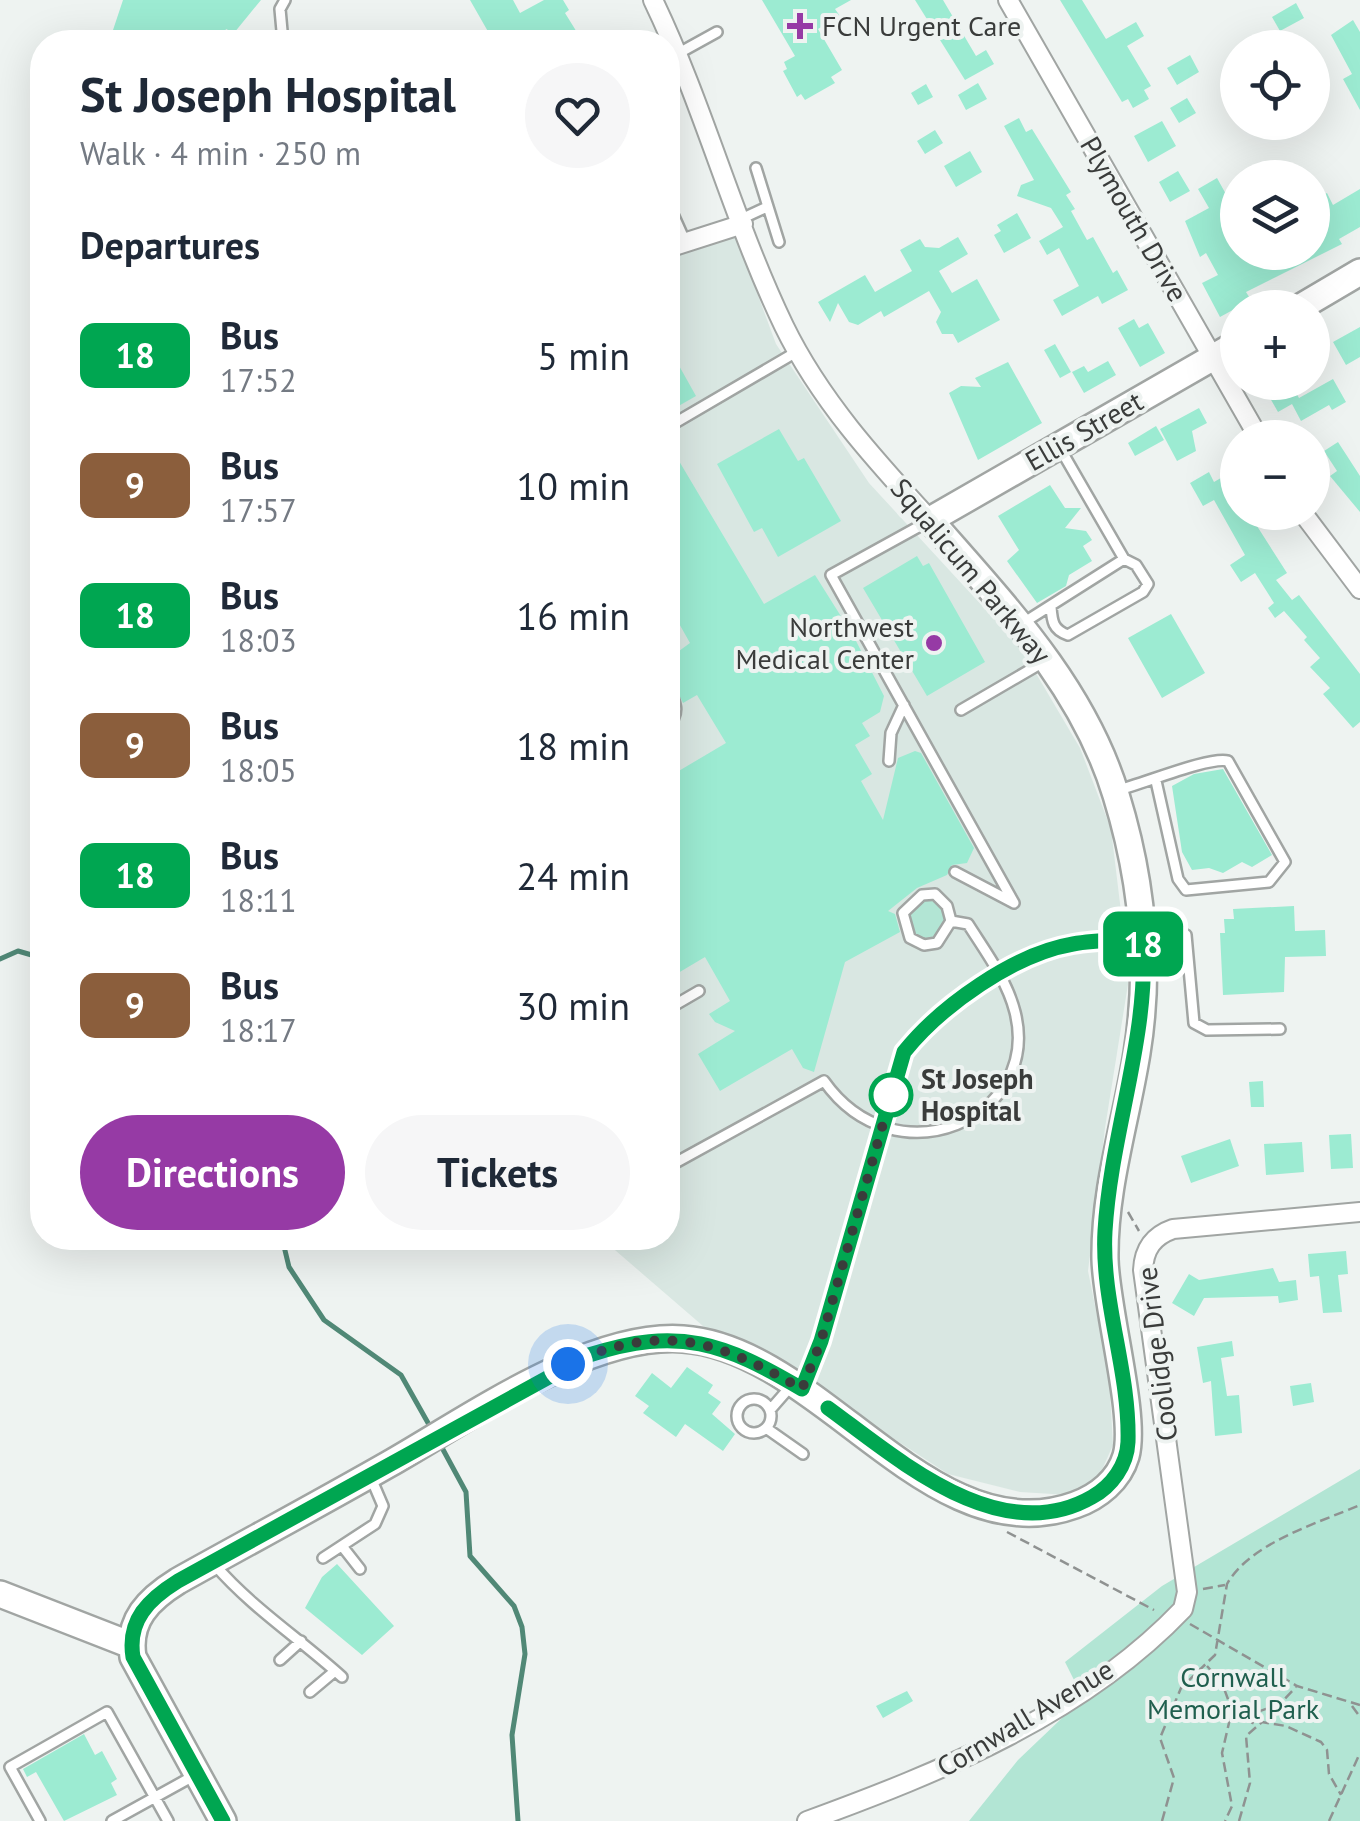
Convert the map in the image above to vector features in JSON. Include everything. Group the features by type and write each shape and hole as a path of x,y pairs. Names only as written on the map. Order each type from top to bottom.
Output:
{"street":[{"name":"Squalicum Parkway","path":"654,0 668,30"},
{"name":"Plymouth Drive","path":"1008,0 1249,420"},
{"name":"Squalicum Parkway","path":"131,1646 137,1618 146,1605 212,1562 589,1355 654,1340 683,1338 722,1348 798,1387 912,1469 985,1504 1055,1511 1100,1492 1120,1470 1128,1445 1105,1267 1109,1194 1138,1052 1143,938 1139,890 1115,790 1090,729 1048,660 840,416 798,352 742,222 680,57"},
{"path":"680,245 742,222"},
{"path":"1330,290 1360,272"},
{"name":"Ellis Street","path":"930,520 1220,353"},
{"path":"1316,530 1360,589"},
{"name":"Coolidge Drive","path":"1187,1592 1144,1270 1146,1251 1156,1238 1173,1229 1360,1212"},
{"name":"Cornwall Avenue","path":"807,1821 948,1768 1084,1689 1176,1616 1187,1592"},
{"path":"0,1594 131,1646 138,1668 223,1821"}],"lane":[{"path":"281,30 280,10 286,0"},
{"path":"680,53 716,32"},
{"path":"756,168 779,242"},
{"path":"742,222 767,208"},
{"path":"680,420 798,352"},
{"path":"1051,606 1052,622 1058,632 1068,635 1143,592 1148,584 1144,574 1124,560 1058,446"},
{"path":"930,520 832,575 1014,903 955,872"},
{"path":"1021,625 1124,560"},
{"path":"961,710 1048,660"},
{"path":"889,761 890,733 904,705"},
{"path":"1115,790 1156,781 1216,757 1228,761 1284,862 1279,874 1269,882 1186,890 1178,879 1156,781"},
{"path":"934,894 947,906 951,921 937,942 924,944 910,938 903,913 922,895 934,894"},
{"path":"680,1160 824,1082 856,1117 881,1128 930,1134 976,1113 996,1095 1010,1074 1017,1033 1015,1012 1000,975 968,924 951,921"},
{"path":"766,1428 770,1410 798,1387 821,1341 904,1052 929,1020 1040,953 1072,944 1186,936 1194,1023 1207,1030 1280,1029"},
{"path":"680,1002 699,991"},
{"path":"770,1410 754,1399 738,1411 745,1430 766,1428 803,1454"},
{"path":"323,1558 375,1524 383,1506 370,1475"},
{"path":"342,1546 360,1569"},
{"path":"212,1562 248,1603 338,1674 310,1692"},
{"path":"280,1660 301,1641"},
{"path":"40,1821 10,1767 107,1712 168,1821"},
{"path":"112,1821 197,1774"}],"path":[{"path":"1109,1194 1134,1220 1146,1251"},
{"path":"1162,1821 1174,1778 1160,1738 1181,1688 1207,1666 1220,1642 1226,1584 1240,1566 1256,1556 1360,1505"},
{"path":"1187,1592 1226,1584"},
{"path":"1220,1642 1297,1686 1360,1705"},
{"path":"1207,1666 1222,1683 1232,1710 1222,1753 1232,1806 1224,1821"},
{"path":"1239,1821 1250,1782 1246,1736 1254,1715 1280,1704 1297,1686"},
{"path":"1350,1705 1360,1717"},
{"path":"1253,1726 1278,1724 1321,1742 1327,1750 1328,1774 1341,1796"},
{"path":"1329,1821 1360,1753"}],"shaded area":[{"path":"729,217 776,344 869,483 1021,648 1080,748 1111,829 1129,978 1088,1271 1109,1375 1113,1445 1097,1481 1069,1495 1020,1492 948,1474 790,1371 703,1326 615,1250 680,1250 680,235"}],"green space":[{"path":"926,900 940,905 945,919 940,933 926,938 912,933 907,919 912,905"},
{"name":"Cornwall Memorial Park","path":"1360,1469 1360,1821 969,1821 1018,1760 1083,1698 1065,1662 1162,1586"}],"building":[{"path":"123,0 261,0 236,30 113,30"},
{"path":"470,0 513,0 520,13 544,0 563,0 569,10 565,13 576,30 487,30"},
{"path":"762,0 851,0 835,9 840,16 818,29 842,70 831,77 835,83 805,100 801,94 797,97 783,71 787,69 784,62 795,56"},
{"path":"915,0 943,0 976,56 986,50 994,64 965,80"},
{"path":"1060,0 1082,0 1106,39 1136,22 1144,36 1127,46 1151,86 1144,90 1149,99 1133,108 1128,99 1122,102"},
{"path":"1296,3 1304,18 1279,30 1272,17"},
{"path":"1353,20 1360,32 1360,110 1343,79 1352,74 1331,35"},
{"path":"1190,55 1199,72 1177,85 1167,68"},
{"path":"978,83 987,99 966,110 958,95"},
{"path":"926,84 933,97 918,105 911,93"},
{"path":"1187,98 1196,113 1179,123 1170,108"},
{"path":"1019,118 1026,132 1032,129 1071,192 1066,195 1075,209 1071,211 1087,240 1093,237 1113,273 1117,270 1128,290 1102,304 1098,296 1062,316 1053,300 1079,286 1059,248 1047,255 1039,241 1063,227 1051,208 1017,196 1021,185 1034,180 1004,126"},
{"path":"1162,121 1176,146 1148,162 1134,136"},
{"path":"935,130 943,143 925,154 917,141"},
{"path":"970,151 982,172 956,187 944,166"},
{"path":"1178,171 1190,191 1170,202 1159,182"},
{"path":"1217,178 1220,183 1220,270 1290,270 1250,290 1220,290 1220,317 1202,283 1218,275 1206,253 1200,257 1185,221 1209,208 1198,189"},
{"path":"1360,189 1360,227 1339,239 1342,244 1330,250 1330,199 1333,205"},
{"path":"1017,213 1031,238 1004,253 994,235 1001,231 997,225"},
{"path":"958,237 968,254 939,271 952,293 977,279 1000,320 958,343 953,334 942,334 936,322 941,312 929,291 884,317 881,311 858,325 849,322 838,303 830,322 818,302 865,275 875,292 912,271 900,250 920,239 925,247 939,248"},
{"path":"1134,319 1139,328 1148,323 1165,353 1140,367 1118,328"},
{"path":"1360,327 1360,357 1346,365 1333,342"},
{"path":"1055,344 1071,372 1060,378 1044,350"},
{"path":"1108,361 1116,375 1084,393 1072,372 1084,366 1088,372"},
{"path":"1008,362 1042,423 978,460 949,393 961,386 981,387 975,378"},
{"path":"680,367 696,396 680,405"},
{"path":"1333,379 1346,402 1332,410 1329,405 1303,420 1292,404 1278,412 1271,400 1330,400"},
{"path":"1199,408 1207,423 1192,431 1196,451 1177,461 1160,429"},
{"path":"1156,426 1164,440 1135,456 1128,443"},
{"path":"779,429 798,461 804,458 841,521 778,557 762,528 754,532 717,464"},
{"path":"1338,442 1360,476 1360,512 1330,476 1337,471 1330,460 1330,447"},
{"path":"680,463 764,604 815,575 854,637 884,696 880,712 862,723 870,736 855,745 872,774 861,781 883,820 898,758 915,751 921,753 974,848 967,863 952,865 947,875 917,888 888,911 895,914 900,932 845,962 814,1072 803,1068 792,1049 720,1091 698,1054 735,1031 715,1022 709,1014 730,1001 705,957 680,972 680,770 726,743 697,695 683,703 680,697 680,650 690,643 680,625"},
{"path":"1209,472 1214,482 1220,478 1220,511 1214,500 1203,506 1190,483"},
{"path":"1050,485 1065,508 1081,508 1065,528 1086,531 1092,540 1083,546 1092,561 1069,575 1066,586 1037,603 1007,561 1019,550 998,516"},
{"path":"1231,530 1260,530 1287,573 1276,580 1292,600 1299,595 1360,674 1360,722 1353,728 1323,694 1330,688 1310,667 1320,658 1304,640 1307,637 1284,611 1275,618 1268,608 1274,603 1255,573 1241,582 1230,565 1245,555"},
{"name":"Northwest Medical Center","path":"917,556 923,566 929,563 985,662 927,696 863,588"},
{"path":"1171,614 1205,673 1162,698 1128,638"},
{"path":"1223,769 1272,855 1252,867 1242,862 1223,873 1209,868 1192,870 1182,852 1172,786 1194,774"},
{"path":"1294,906 1295,931 1325,930 1326,956 1285,957 1284,992 1223,995 1220,933 1225,933 1224,919 1234,919 1233,909"},
{"path":"1263,1081 1264,1107 1251,1107 1249,1082"},
{"path":"1351,1134 1353,1168 1331,1169 1329,1135"},
{"path":"1230,1139 1239,1166 1191,1183 1181,1156"},
{"path":"1302,1142 1304,1172 1266,1175 1264,1144"},
{"path":"1346,1251 1348,1274 1338,1275 1342,1312 1323,1313 1319,1276 1310,1277 1308,1254"},
{"path":"1273,1268 1279,1282 1296,1280 1298,1300 1279,1303 1278,1296 1204,1298 1194,1316 1172,1303 1189,1274 1199,1280"},
{"path":"1232,1341 1234,1356 1221,1358 1227,1396 1239,1395 1242,1433 1215,1436 1211,1381 1203,1383 1197,1347"},
{"path":"687,1367 713,1385 708,1393 721,1402 712,1414 735,1434 723,1451 685,1424 676,1437 643,1413 649,1406 635,1396 652,1373 671,1388"},
{"path":"1311,1383 1314,1402 1293,1406 1290,1386"},
{"path":"337,1564 394,1626 362,1655 305,1608 322,1577"},
{"path":"907,1691 913,1701 883,1718 876,1706"},
{"path":"84,1734 95,1755 102,1751 117,1779 111,1783 117,1795 64,1821 36,1772 27,1777 23,1769"}],"waterway":[{"path":"0,959 18,951 30,954"},
{"path":"285,1250 289,1267 324,1320 401,1375 432,1430"},
{"path":"440,1444 466,1492 470,1556 514,1606 522,1627 525,1654 512,1735 518,1821"}],"bus line":[{"name":"18","path":"223,1821 133,1657 133,1631 146,1605 178,1581 589,1355 640,1342 683,1338 745,1357 802,1389 821,1341 904,1052 929,1020 1040,953 1072,944 1143,938 1145,969 1138,1052 1105,1231 1108,1300 1128,1445 1120,1470 1100,1492 1071,1507 1040,1512 1007,1509 944,1488 828,1408"}],"place":[{"name":"FCN Urgent Care","path":"800,26"},
{"name":"Northwest Medical Center","path":"934,643"},
{"name":"St Joseph Hospital","path":"891,1095"}],"route":[{"path":"568,1364 614,1347 683,1338 745,1357 802,1389 821,1341 893,1089 891,1095"}]}
